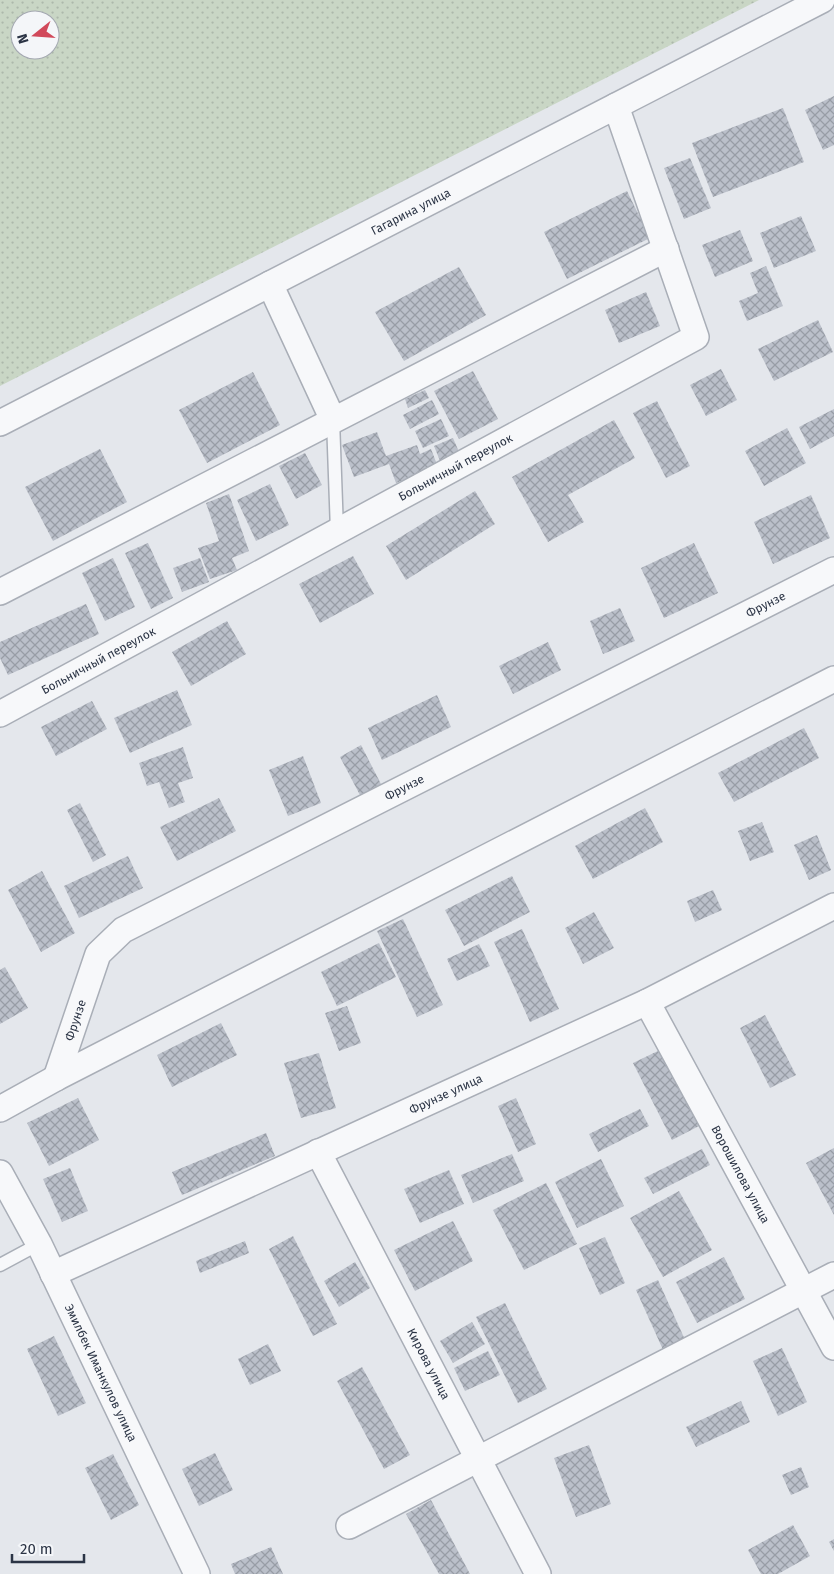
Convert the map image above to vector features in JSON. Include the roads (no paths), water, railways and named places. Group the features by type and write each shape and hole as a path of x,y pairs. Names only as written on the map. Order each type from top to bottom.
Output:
{"street":[{"name":"Гагарина улица","path":"0,423 822,0"},
{"name":"Больничный переулок","path":"0,714 696,337 616,106"},
{"path":"0,592 666,250"},
{"path":"270,284 333,420"},
{"name":"Фрунзе","path":"56,1078 98,954 123,930 834,570"},
{"path":"0,1109 56,1078 834,679"},
{"name":"Фрунзе улица","path":"53,1274 647,1002 834,906"},
{"name":"Ворошилова улица","path":"647,1002 834,1347"},
{"name":"Кирова улица","path":"318,1152 538,1574"},
{"name":"Эмилбек Иманкулов улица","path":"0,1173 39,1244 197,1574"},
{"path":"348,1526 834,1275"}],"lane":[{"path":"333,420 337,531"},
{"path":"0,1265 39,1244"}]}
